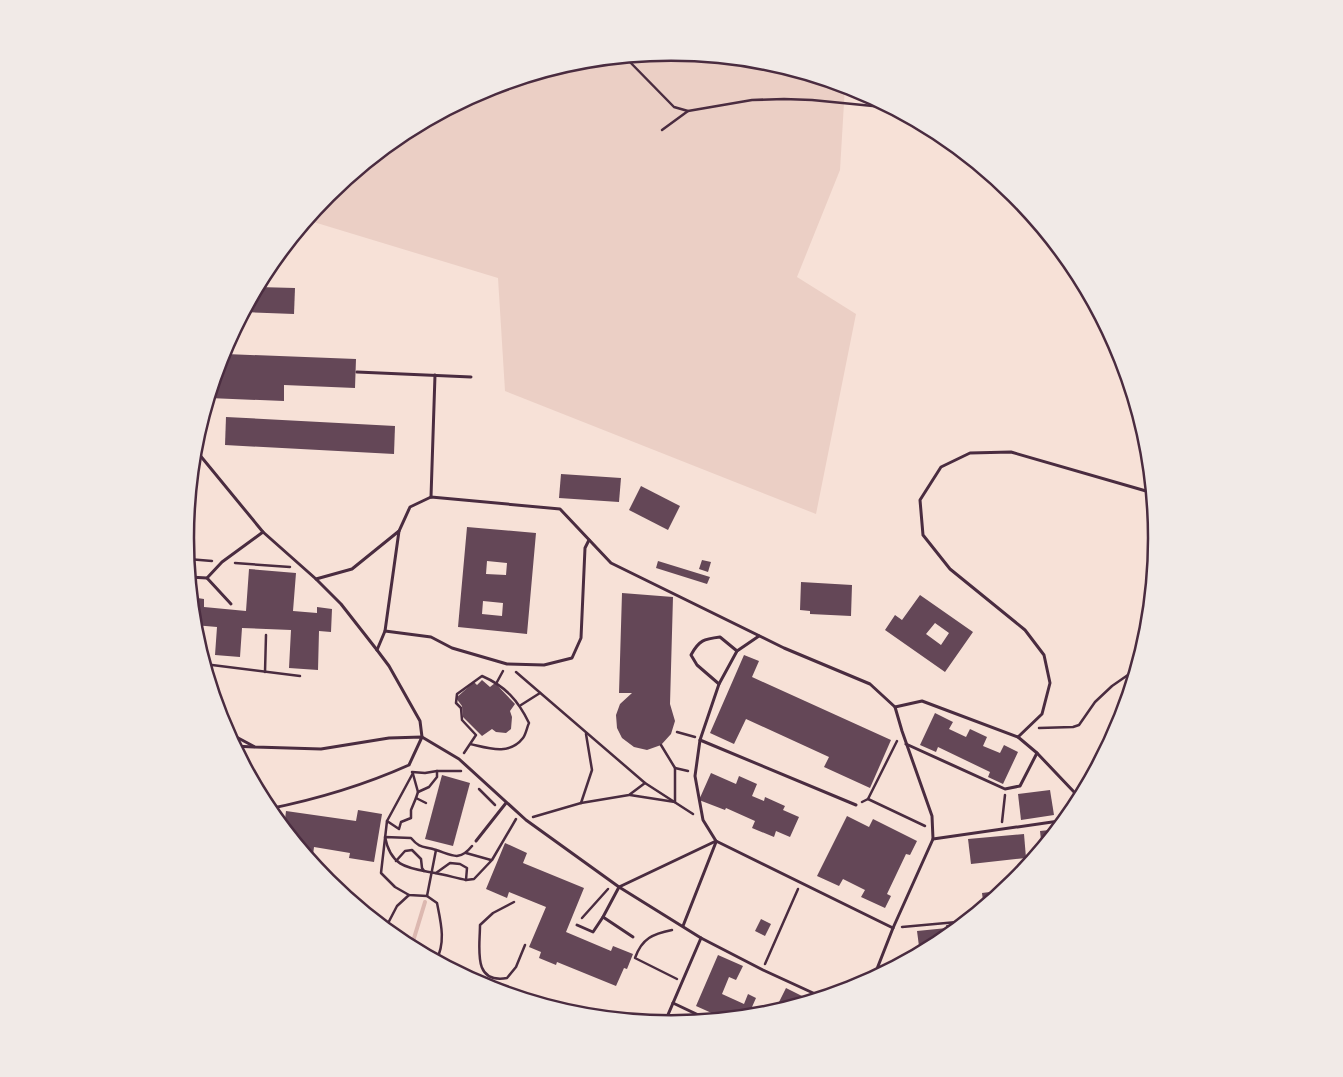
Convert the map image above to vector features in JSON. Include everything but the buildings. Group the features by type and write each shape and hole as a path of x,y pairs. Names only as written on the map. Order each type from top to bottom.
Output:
{"lane":[{"path":"357,372 472,377"},
{"path":"431,497 435,375"},
{"path":"1018,737 1042,714 1050,683 1044,655 1025,630 950,569 923,535 920,500 941,467 970,453 978,452 1011,452 1147,492"},
{"path":"201,457 263,532 341,604 389,666 420,721 422,737 409,765 347,790 301,803 277,807"},
{"path":"377,650 385,631 399,531 410,507 431,497 560,509 611,563 759,636 870,684 895,707 932,816 933,839 877,970"},
{"path":"316,579 352,569 399,531"},
{"path":"207,578 222,562 263,532"},
{"path":"385,631 431,637 452,648 507,664 544,665 572,658 580,638 585,548 589,540"},
{"path":"196,577 207,578 231,604"},
{"path":"759,636 737,651 720,684 700,740 695,776 703,820 716,841 893,928"},
{"path":"720,684 697,664 691,655 696,645 705,638 720,637 737,651"},
{"path":"895,707 922,701 1018,737 1038,753 1075,793"},
{"path":"241,746 320,749 389,738 422,737 459,759 526,820 619,887 702,938 763,970 814,993"},
{"path":"238,738 255,746"},
{"path":"700,740 856,805"},
{"path":"906,744 1005,789 1020,786 1038,753"},
{"path":"476,841 506,803"},
{"path":"933,839 1055,821"},
{"path":"577,925 593,932 619,887 716,841"},
{"path":"682,926 716,841"},
{"path":"603,917 633,937"},
{"path":"667,1016 702,938"},
{"path":"673,1003 699,1015"}],"path":[{"path":"631,63 674,107 688,111 752,100 784,99 874,106"},
{"path":"662,130 688,111"},
{"path":"195,560 301,568"},
{"path":"265,672 266,636"},
{"path":"497,682 507,664 645,783 703,820"},
{"path":"212,665 300,676"},
{"path":"1048,728 1079,725 1095,702 1112,686 1128,675"},
{"path":"459,759 476,735 462,720 461,708 456,703 457,694 482,676 497,682 521,706 529,723 523,738 514,746 498,751 470,744"},
{"path":"521,706 540,694"},
{"path":"856,805 868,799 902,731"},
{"path":"677,732 695,737"},
{"path":"581,803 592,770 586,733"},
{"path":"661,745 675,768 675,802"},
{"path":"387,821 399,829 401,822 411,818 411,810 418,792 409,765"},
{"path":"413,773 460,771 469,768"},
{"path":"675,768 680,770"},
{"path":"418,792 429,787 437,777 437,771"},
{"path":"413,773 387,821 381,873 395,887 409,896 427,896 437,903 443,930 439,955"},
{"path":"628,795 645,783"},
{"path":"1001,829 1005,789"},
{"path":"526,820 581,803 628,795 675,802"},
{"path":"416,798 426,803"},
{"path":"868,799 932,830"},
{"path":"385,837 388,850 396,861 409,868 466,880 474,879 492,860 519,814"},
{"path":"385,837 411,838 419,846 457,856 466,853 476,841"},
{"path":"396,861 405,851 412,850 421,859 422,868 425,872"},
{"path":"427,896 434,873 436,850"},
{"path":"466,853 492,860"},
{"path":"434,873 450,863 460,864 467,868 466,880"},
{"path":"763,970 801,882"},
{"path":"577,925 608,890"},
{"path":"388,922 397,906 409,896"},
{"path":"514,902 493,913 480,925 479,963 485,974 497,980 508,978 516,967 524,944"},
{"path":"893,928 955,922"},
{"path":"678,923 674,929 646,940 639,946 635,958 682,982"}],"shaded area":[{"path":"640,62 703,62 765,70 845,94 840,170 797,277 856,314 816,514 505,391 498,278 315,222 334,201 381,160 433,125 460,110 518,87 578,70"}],"waterway":[{"path":"414,940 425,902"}]}
